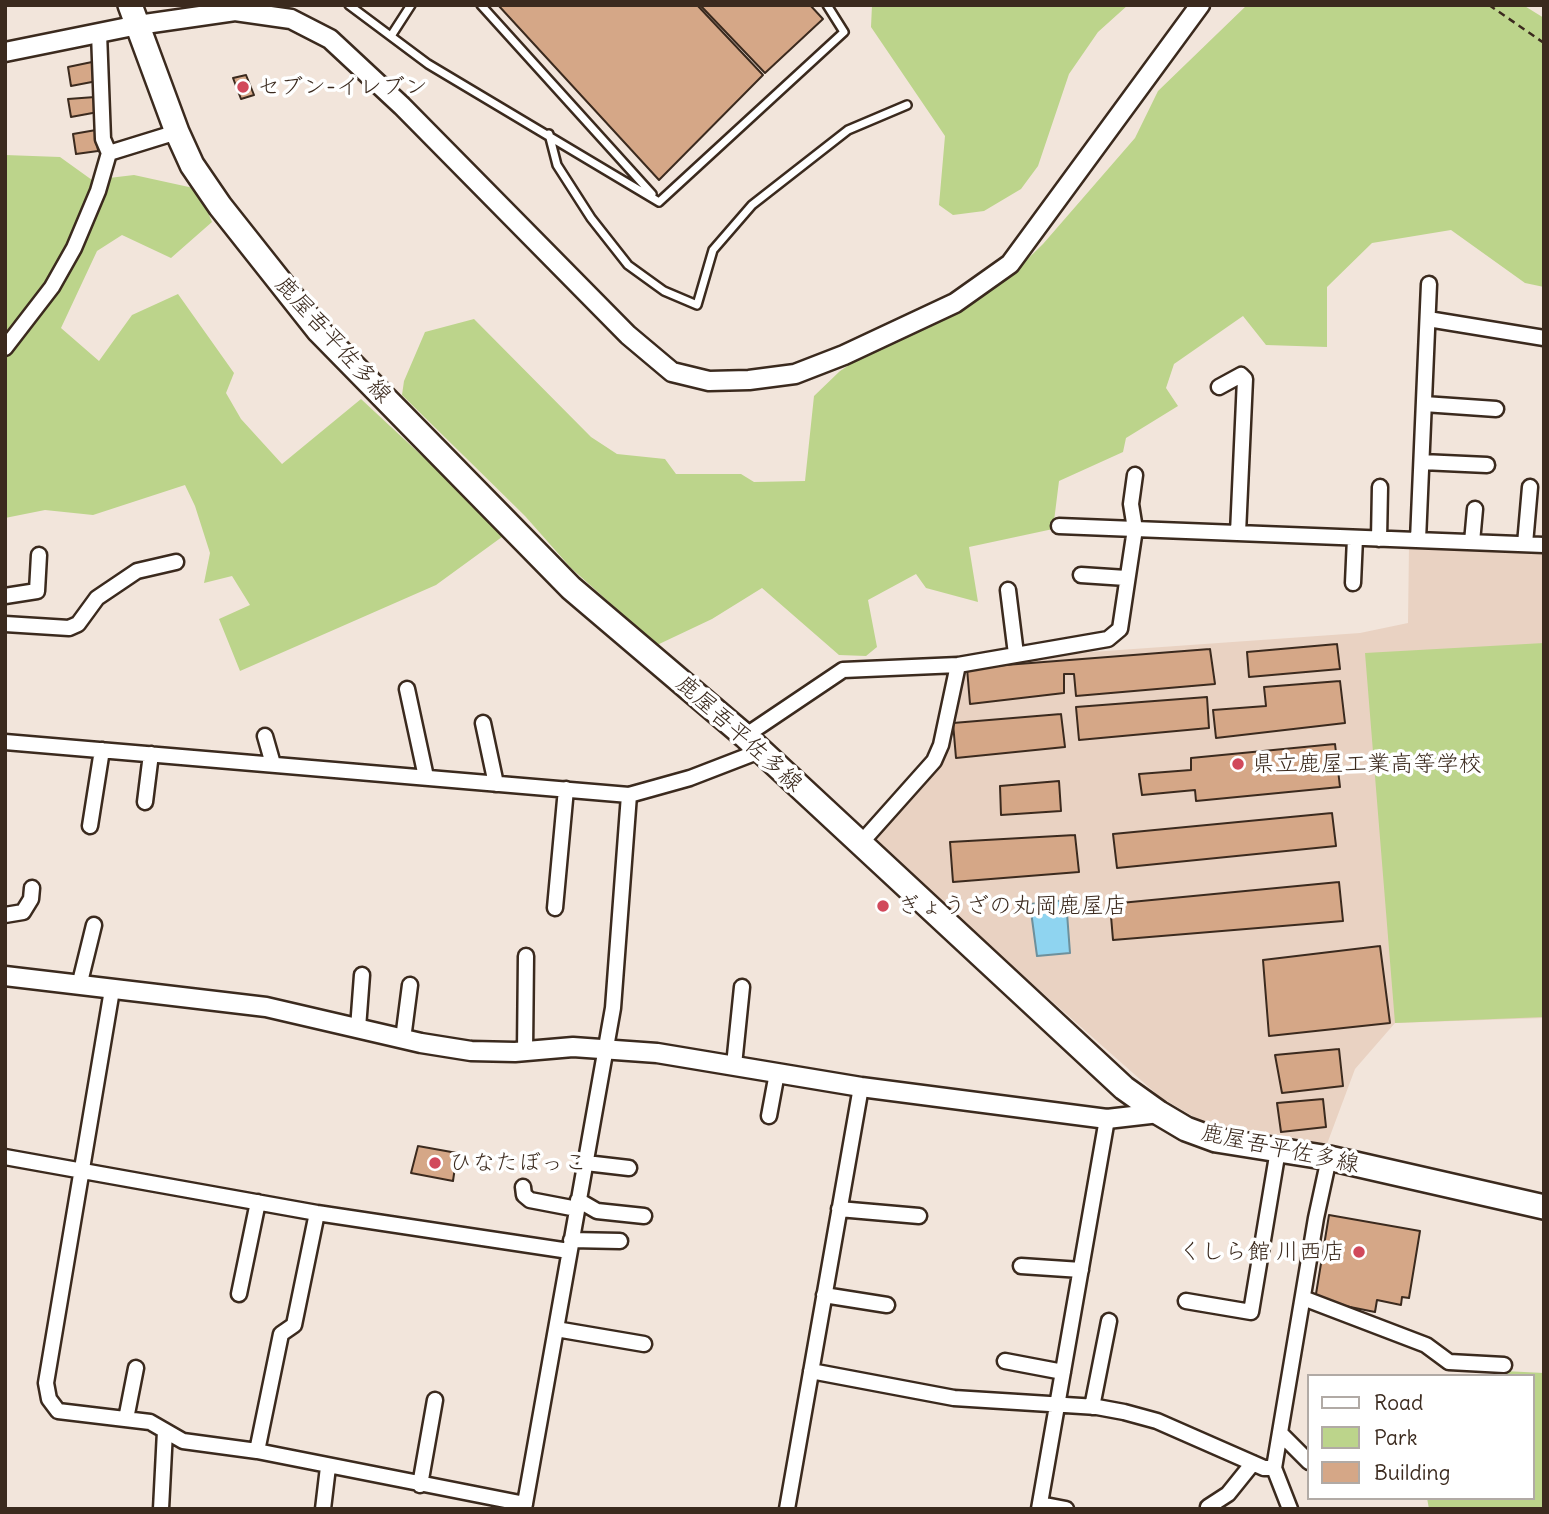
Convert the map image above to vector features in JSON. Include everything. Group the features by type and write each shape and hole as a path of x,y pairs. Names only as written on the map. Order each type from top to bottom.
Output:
{"main road":[{"name":"鹿屋吾平佐多線","path":"134,15 192,165 220,206 319,331 571,588 752,743 1094,1060 1158,1113 1186,1129 1216,1139 1329,1158 1544,1207"}],"street":[{"path":"5,52 99,33 134,15 275,10 330,39 402,106 628,335 672,372 709,381 749,380 795,374 844,355 955,303 1010,264 1200,5"},
{"path":"5,348 52,287 74,248 98,191 109,153 103,139 99,33"},
{"path":"109,153 177,132"},
{"path":"1418,540 1429,284"},
{"path":"1428,319 1544,338"},
{"path":"1219,387 1241,376 1245,379 1238,533"},
{"path":"1424,404 1496,409"},
{"path":"1422,463 1487,465"},
{"path":"5,743 629,795 690,778 752,743 843,670 958,665 1108,639 1119,629 1135,529 1131,504 1135,475"},
{"path":"1379,539 1381,487"},
{"path":"1525,544 1530,487"},
{"path":"1472,542 1475,509"},
{"path":"1059,526 1544,545"},
{"path":"1353,583 1355,538"},
{"path":"5,596 37,591 39,555"},
{"path":"5,624 69,628 78,624 97,598 137,571 176,562"},
{"path":"1081,575 1126,578"},
{"path":"1008,590 1016,654"},
{"path":"860,844 934,761 941,745 958,665"},
{"path":"407,689 426,777"},
{"path":"483,723 496,784"},
{"path":"265,736 273,764"},
{"path":"90,826 102,750"},
{"path":"145,802 151,754"},
{"path":"555,908 566,789"},
{"path":"112,990 79,1172 46,1383 48,1399 58,1411 150,1422 183,1441 257,1451 525,1506 613,1008 629,795"},
{"path":"5,915 23,912 31,899 32,888"},
{"path":"79,986 94,925"},
{"path":"526,956 526,1051"},
{"path":"358,1028 362,975"},
{"path":"5,976 266,1007 403,1039 471,1051 526,1051 573,1047 657,1052 861,1087 1108,1118 1158,1113"},
{"path":"403,1039 410,985"},
{"path":"734,1065 742,987"},
{"path":"769,1115 777,1073"},
{"path":"787,1509 861,1087"},
{"path":"1066,1509 1040,1506 1108,1118"},
{"path":"1186,1301 1251,1312 1278,1150"},
{"path":"5,1157 317,1213 570,1246 620,1241"},
{"path":"1290,1509 1274,1468 1329,1158"},
{"path":"586,1163 629,1168"},
{"path":"523,1187 524,1195 530,1200 644,1216"},
{"path":"239,1294 258,1202"},
{"path":"839,1209 919,1216"},
{"path":"257,1451 281,1334 294,1325 317,1213"},
{"path":"1021,1266 1081,1270"},
{"path":"824,1295 887,1305"},
{"path":"1303,1298 1426,1345 1449,1362 1504,1365"},
{"path":"1092,1407 1109,1321"},
{"path":"556,1329 645,1344"},
{"path":"1005,1362 1063,1372"},
{"path":"126,1419 136,1368"},
{"path":"811,1371 954,1398 1092,1407 1157,1421 1253,1463 1274,1468"},
{"path":"420,1485 435,1400"},
{"path":"161,1509 165,1431"},
{"path":"1280,1433 1308,1461"},
{"path":"1208,1507 1228,1494 1253,1463"},
{"path":"323,1509 328,1467"}],"lane":[{"path":"349,5 428,64 660,202"},
{"path":"391,36 411,5"},
{"path":"481,5 660,202"},
{"path":"660,202 844,32 827,5"},
{"path":"549,134 556,165 591,218 628,265 664,291 697,305 713,250 751,205 848,130 907,104"}],"path":[{"path":"1489,5 1544,43"}],"shaded area":[{"path":"1409,546 1544,554 1544,1018 1395,1023 1355,1069 1327,1144 1201,1121 1160,1097 871,841 926,783 954,738 964,661 1360,633 1408,623"}],"green space":[{"path":"872,5 1128,5 1098,32 1069,74 1038,166 1021,189 984,211 953,215 939,205 945,136 871,27"},
{"path":"1247,5 1523,5 1544,18 1544,287 1525,283 1451,230 1372,243 1327,287 1327,347 1266,345 1243,316 1174,364 1166,388 1178,406 1126,438 1123,452 1059,481 1053,529 969,547 978,602 926,588 916,574 868,600 877,647 866,656 839,655 762,588 712,619 657,645 571,568 525,516 402,395 404,381 425,332 474,319 591,437 617,454 665,459 676,474 741,474 754,482 805,481 814,396 840,371 863,356 963,311 1007,279 1043,244 1135,138 1158,91"},
{"path":"5,155 60,157 92,180 134,175 198,189 212,222 171,258 122,235 97,251 61,328 99,361 132,315 178,294 234,373 226,393 241,419 282,464 361,399 506,534 436,585 240,671 219,619 250,605 232,576 204,583 210,553 195,506 185,485 93,515 45,510 5,518"},
{"path":"1544,643 1544,1017 1395,1023 1365,653"},
{"path":"1504,1371 1544,1373 1544,1509 1429,1509 1427,1500 1535,1500 1535,1374 1503,1374"}],"water":[{"path":"1066,900 1070,953 1037,956 1030,904"}],"building":[{"path":"498,5 697,5 763,75 659,180"},
{"path":"700,5 810,5 823,19 765,73"},
{"path":"92,62 97,81 71,86 68,67"},
{"name":"セブン-イレブン","path":"246,75 254,95 241,99 233,78"},
{"path":"95,97 98,112 71,117 68,99"},
{"path":"96,130 98,151 76,154 73,134"},
{"path":"1337,644 1340,669 1249,677 1247,652"},
{"path":"1210,649 1215,684 1076,696 1074,674 1064,674 1064,693 970,704 967,668"},
{"path":"1340,681 1345,723 1216,738 1213,710 1266,706 1264,687"},
{"path":"1207,697 1209,728 1079,740 1076,707"},
{"path":"1061,714 1065,747 956,758 953,723"},
{"path":"1335,744 1340,787 1196,801 1195,790 1142,795 1139,774 1191,770 1191,758"},
{"path":"1059,781 1061,811 1001,815 1000,786"},
{"path":"1332,813 1336,846 1117,868 1113,834"},
{"path":"1075,835 1079,872 953,882 950,842"},
{"path":"1339,882 1343,921 1113,940 1110,904"},
{"path":"1380,946 1390,1023 1269,1036 1263,960"},
{"path":"1339,1049 1343,1086 1282,1093 1275,1055"},
{"path":"1323,1099 1326,1127 1281,1132 1277,1103"},
{"name":"ひなたぼっこ","path":"418,1146 457,1153 453,1181 411,1173"},
{"path":"1329,1215 1420,1231 1409,1298 1402,1297 1401,1305 1377,1300 1375,1312 1315,1300"}],"place":[{"name":"セブン-イレブン","path":"243,87"},
{"name":"県立鹿屋工業高等学校","path":"1238,764"},
{"name":"ぎょうざの丸岡鹿屋店","path":"883,906"},
{"name":"ひなたぼっこ","path":"435,1163"},
{"name":"くしら館 川西店","path":"1359,1252"}]}
